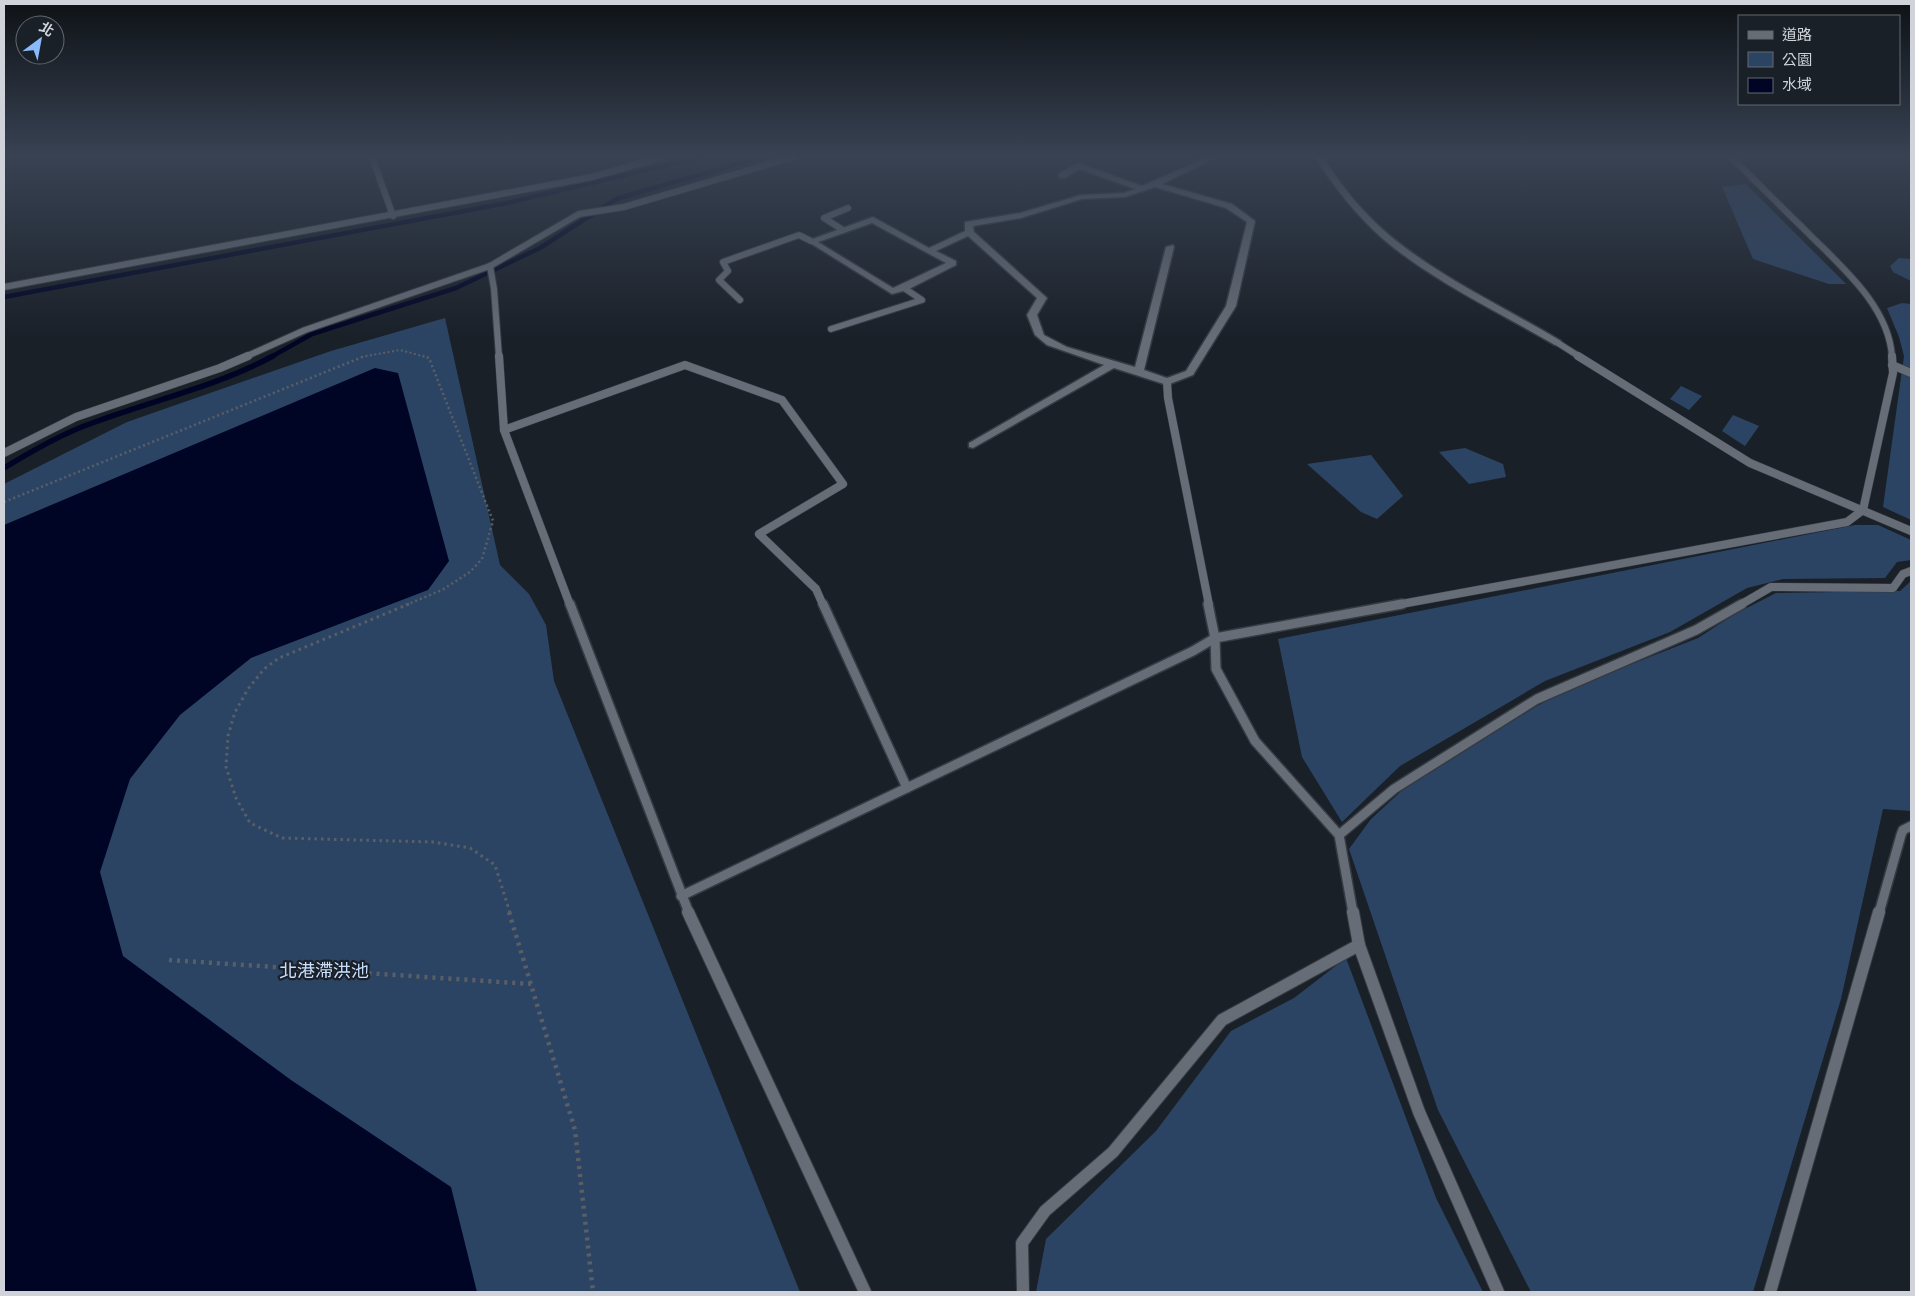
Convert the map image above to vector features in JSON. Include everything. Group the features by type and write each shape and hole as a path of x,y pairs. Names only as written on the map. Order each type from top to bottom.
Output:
{"street":[{"path":"1006,217 968,224 970,233 1042,298 1032,316 1040,336 1057,346 1113,364 1139,370 1167,382 1190,373 1232,306 1252,221 1247,217"},
{"path":"1367,217 1412,256 1558,343"},
{"path":"873,220 953,263 904,288 892,291 811,241 873,220"},
{"path":"929,251 971,231"},
{"path":"1139,370 1170,247"},
{"path":"973,445 1113,364"}],"lane":[{"path":"4,287 385,217"},
{"path":"4,453 76,417 220,368 304,330 490,266 573,217"},
{"path":"825,217 843,230"},
{"path":"681,896 1193,651 1215,638 1847,522 1862,510 1893,373 1891,340 1875,308 1850,275 1792,217"},
{"path":"740,300 718,280 728,271 723,262 799,235 811,241"},
{"path":"490,266 494,289 504,430 681,896 865,1292"},
{"path":"831,329 922,300 904,288"},
{"path":"1558,343 1750,463 1911,531"},
{"path":"504,430 685,365 782,400 843,484 759,534 816,589 907,788"},
{"path":"1892,365 1911,373"},
{"path":"1167,382 1168,398 1215,638 1216,669 1255,741 1339,835 1359,945 1419,1112 1498,1292"},
{"path":"1339,835 1394,789 1537,699 1696,630 1771,587 1893,588 1903,574 1911,571"},
{"path":"1770,1292 1901,835 1903,830 1911,826"},
{"path":"1023,1292 1022,1242 1046,1211 1113,1152 1222,1020 1359,945"}],"path":[{"path":"4,502 353,358 400,348 416,351 429,358 493,521 482,560 470,572 442,590 279,658 264,669 235,712 228,736 226,767 236,798 250,824 282,838 433,842 470,848 495,865 575,1130 593,1292"},
{"path":"169,960 531,984"}],"green space":[{"path":"1735,217 1779,217 1846,284 1829,284 1753,259"},
{"path":"1899,258 1911,259 1911,281 1893,272 1890,266"},
{"path":"1902,303 1911,304 1911,520 1883,507 1904,356 1899,337 1887,308"},
{"name":"北港滯洪池","path":"445,318 500,565 529,594 546,625 554,681 800,1292 4,1292 4,484 127,422 331,351"},
{"path":"1681,386 1702,396 1689,410 1670,399"},
{"path":"1733,415 1759,426 1745,446 1722,431"},
{"path":"1465,448 1503,464 1506,477 1469,484 1439,452"},
{"path":"1371,455 1403,496 1377,519 1361,512 1307,464"},
{"path":"1855,525 1878,525 1911,540 1911,560 1897,562 1885,578 1783,579 1747,588 1670,632 1545,681 1400,766 1342,822 1302,757 1278,639"},
{"path":"1911,581 1911,811 1883,809 1841,999 1753,1292 1531,1292 1438,1110 1349,849 1371,819 1409,784 1537,706 1576,686 1698,638 1735,614 1776,593 1900,591"},
{"path":"1346,958 1436,1198 1483,1292 1036,1292 1046,1239 1156,1131 1231,1031 1294,998"}],"water":[{"path":"375,368 398,373 449,561 428,590 251,658 180,715 130,779 100,872 123,956 291,1080 451,1187 477,1292 4,1292 4,525"}],"waterway":[{"path":"4,297 430,217"},
{"path":"271,357 312,334 456,288 540,248 587,217"},
{"path":"4,468 49,442 83,426 230,376 273,356"}]}
